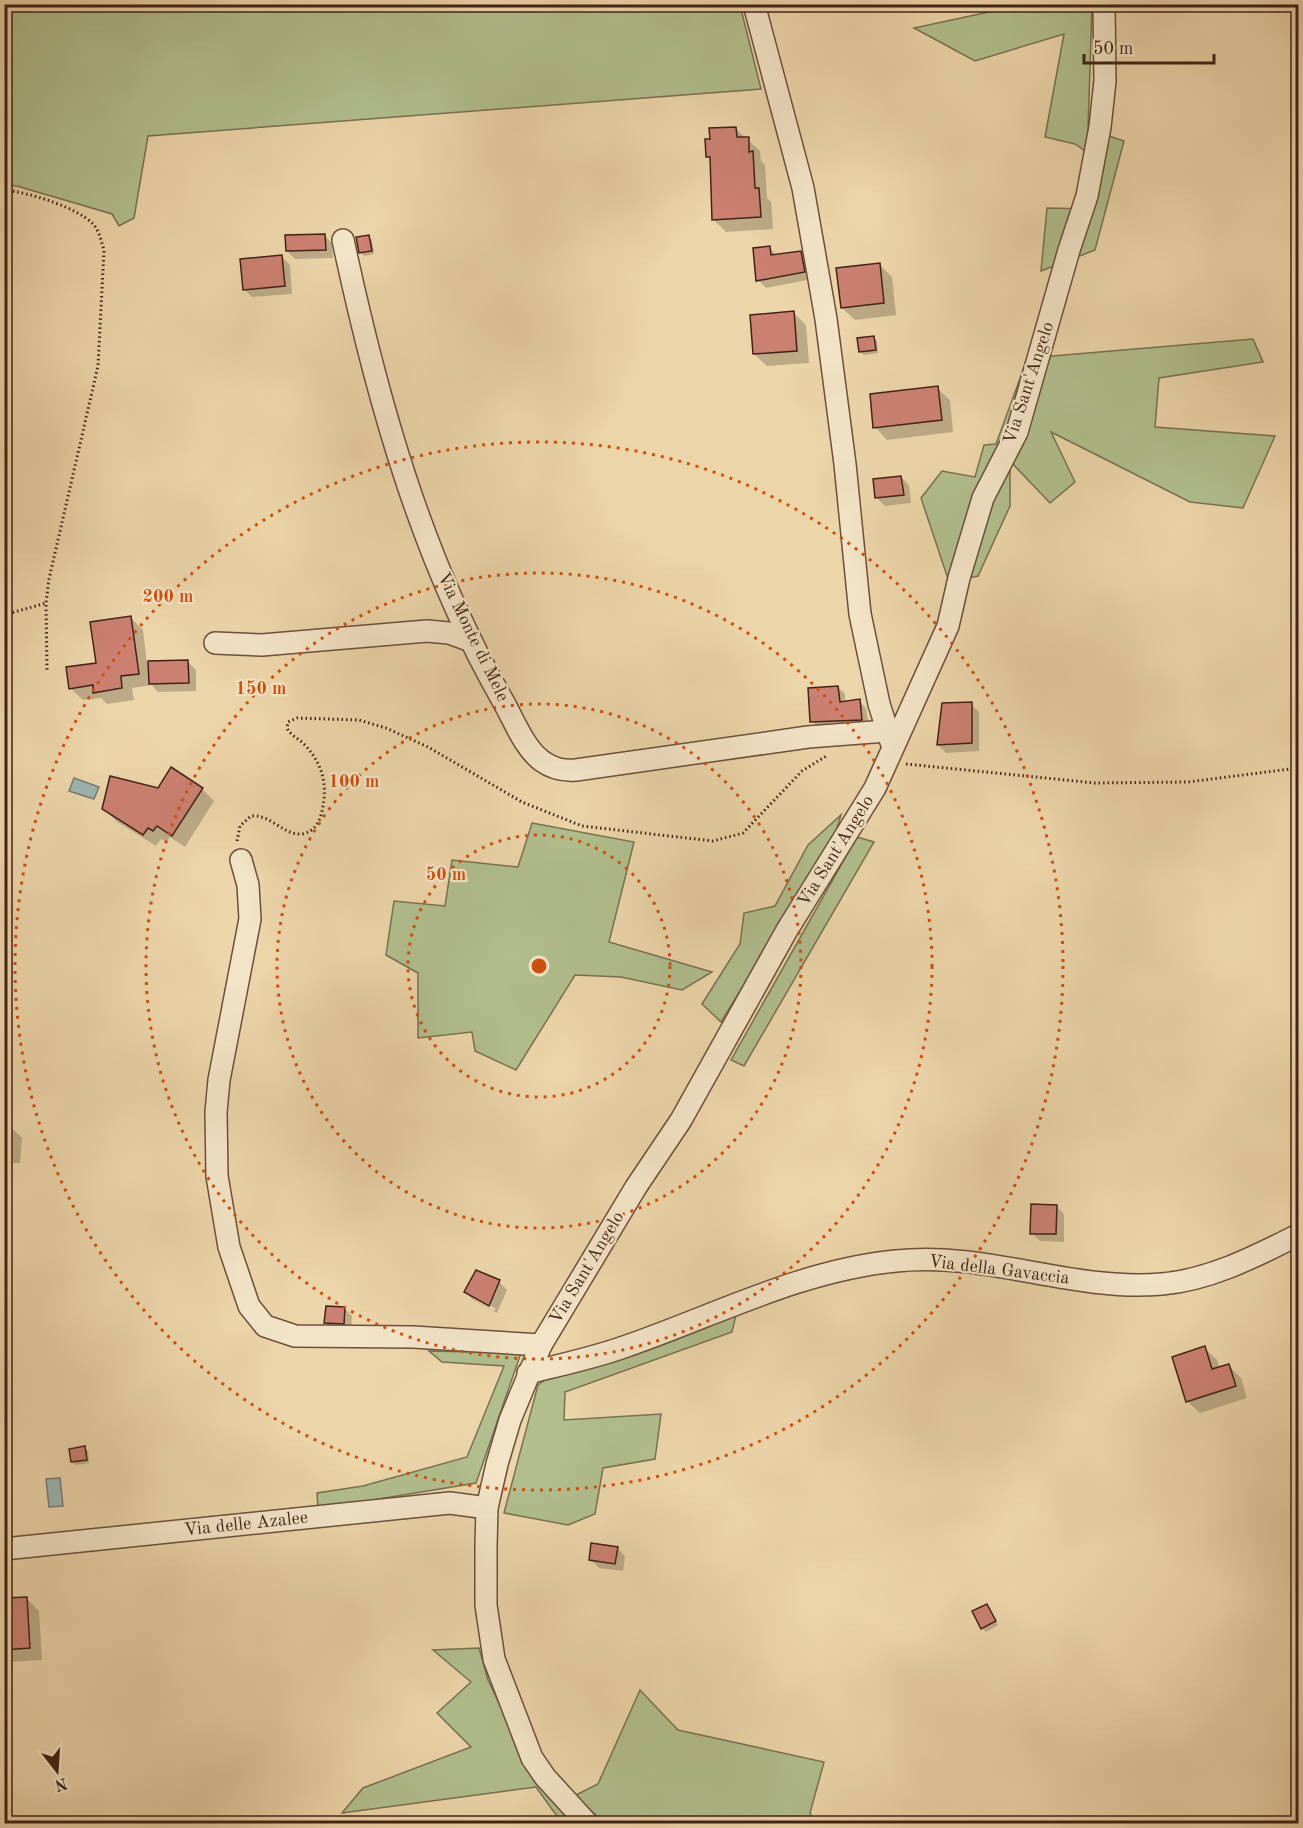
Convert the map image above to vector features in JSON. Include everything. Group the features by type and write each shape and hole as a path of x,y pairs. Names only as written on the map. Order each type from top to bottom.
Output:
{"street":[{"path":"754,4 803,188 826,319 845,464 860,614 888,746"},
{"name":"Via Sant'Angelo","path":"588,1824 545,1777 532,1758 498,1672 486,1605 487,1508 497,1464 528,1373 541,1345 636,1187 681,1120 787,930 875,788 888,746 948,626 959,578 983,498 1017,432 1069,250 1087,196 1100,127 1105,81 1104,4"},
{"name":"Via Monte di Mele","path":"343,240 368,354 399,464 413,504 471,641 530,747 543,762 560,770 583,770 642,759 797,738 888,746"},
{"path":"215,644 262,645 427,631 449,633 471,641"},
{"path":"241,860 248,885 250,919 219,1080 216,1123 217,1176 229,1247 249,1306 265,1326 295,1336 413,1337 541,1345"},
{"name":"Via della Gavaccia","path":"528,1373 624,1347 734,1305 814,1278 883,1263 947,1260 1098,1282 1164,1284 1216,1271 1299,1235"},
{"name":"Via delle Azalee","path":"4,1549 450,1503 487,1508"}],"path":[{"path":"4,190 25,192 57,204 92,222 99,233 104,250 98,366 49,579 46,603 47,670"},
{"path":"4,615 46,603"},
{"path":"241,860 237,834 245,819 251,816 268,817 293,833 302,834 310,831 320,820 326,783 321,768 312,754 287,728 288,722 297,718 359,720 386,729 428,747 522,802 582,826 713,841 743,833 802,771 831,754"},
{"path":"888,746 1095,783 1188,782 1299,768"}],"green space":[{"path":"215,4 217,8 308,4 740,5 761,89 148,136 134,218 119,226 112,214 17,186 5,185 5,5"},
{"path":"1008,5 1092,5 1088,129 1124,141 1095,250 1041,271 1047,208 1093,209 1102,163 1075,144 1045,137 1064,34 975,61 914,28 998,10"},
{"path":"1253,339 1263,362 1159,378 1155,427 1275,436 1243,508 1190,502 1051,432 1075,482 1050,503 1010,461 1010,506 978,576 949,582 921,498 942,471 975,477 984,445 996,444 1030,351 1052,356"},
{"path":"841,815 834,838 721,1022 702,1004 740,944 744,913 775,906 808,845"},
{"path":"532,823 634,842 609,942 712,972 682,990 621,977 575,975 516,1070 475,1051 472,1032 418,1038 418,973 386,955 394,901 445,906 452,860 518,867"},
{"path":"857,837 874,842 744,1066 731,1060"},
{"path":"736,1315 732,1332 565,1392 564,1420 661,1414 655,1459 603,1468 595,1514 568,1525 504,1513 538,1385 554,1374"},
{"path":"429,1351 521,1353 476,1483 318,1509 317,1493 363,1486 467,1457 504,1366 442,1362"},
{"path":"479,1648 488,1680 529,1766 574,1823 562,1823 536,1787 342,1813 363,1788 471,1747 437,1713 471,1682 433,1650"},
{"path":"640,1690 678,1730 824,1762 810,1813 816,1823 605,1823 574,1796 598,1784"}],"water":[{"path":"74,778 99,787 94,799 69,791"},
{"path":"60,1478 63,1506 49,1507 46,1479"}],"building":[{"path":"736,127 737,137 749,137 749,152 753,151 755,188 759,188 761,217 712,220 710,157 706,157 705,139 710,139 709,128"},
{"path":"325,234 326,250 286,251 285,235"},
{"path":"369,235 372,251 359,253 356,237"},
{"path":"770,246 771,255 801,251 805,272 756,281 753,248"},
{"path":"282,255 285,286 243,290 240,259"},
{"path":"880,263 884,303 841,308 836,268"},
{"path":"794,311 797,351 753,354 750,315"},
{"path":"874,336 876,350 859,352 857,338"},
{"path":"938,386 942,420 873,428 870,394"},
{"path":"901,476 904,495 875,498 873,479"},
{"path":"131,616 139,674 121,676 122,688 93,693 93,685 69,689 66,667 96,663 90,622"},
{"path":"188,660 189,683 149,684 148,661"},
{"path":"838,686 840,702 860,699 862,720 810,722 808,688"},
{"path":"972,702 972,743 937,745 942,703"},
{"path":"171,767 203,788 172,836 157,826 153,831 148,828 143,835 102,809 110,776 158,788"},
{"path":"1031,1204 1057,1205 1056,1234 1030,1234"},
{"path":"476,1270 500,1280 489,1306 464,1292"},
{"path":"326,1306 345,1307 344,1324 324,1323"},
{"path":"1205,1346 1212,1369 1229,1364 1236,1386 1186,1402 1172,1357"},
{"path":"85,1446 87,1460 71,1462 69,1449"},
{"path":"591,1543 618,1547 615,1564 589,1560"},
{"path":"27,1597 30,1648 4,1650 4,1598"},
{"path":"987,1604 996,1621 981,1629 972,1611"}]}
